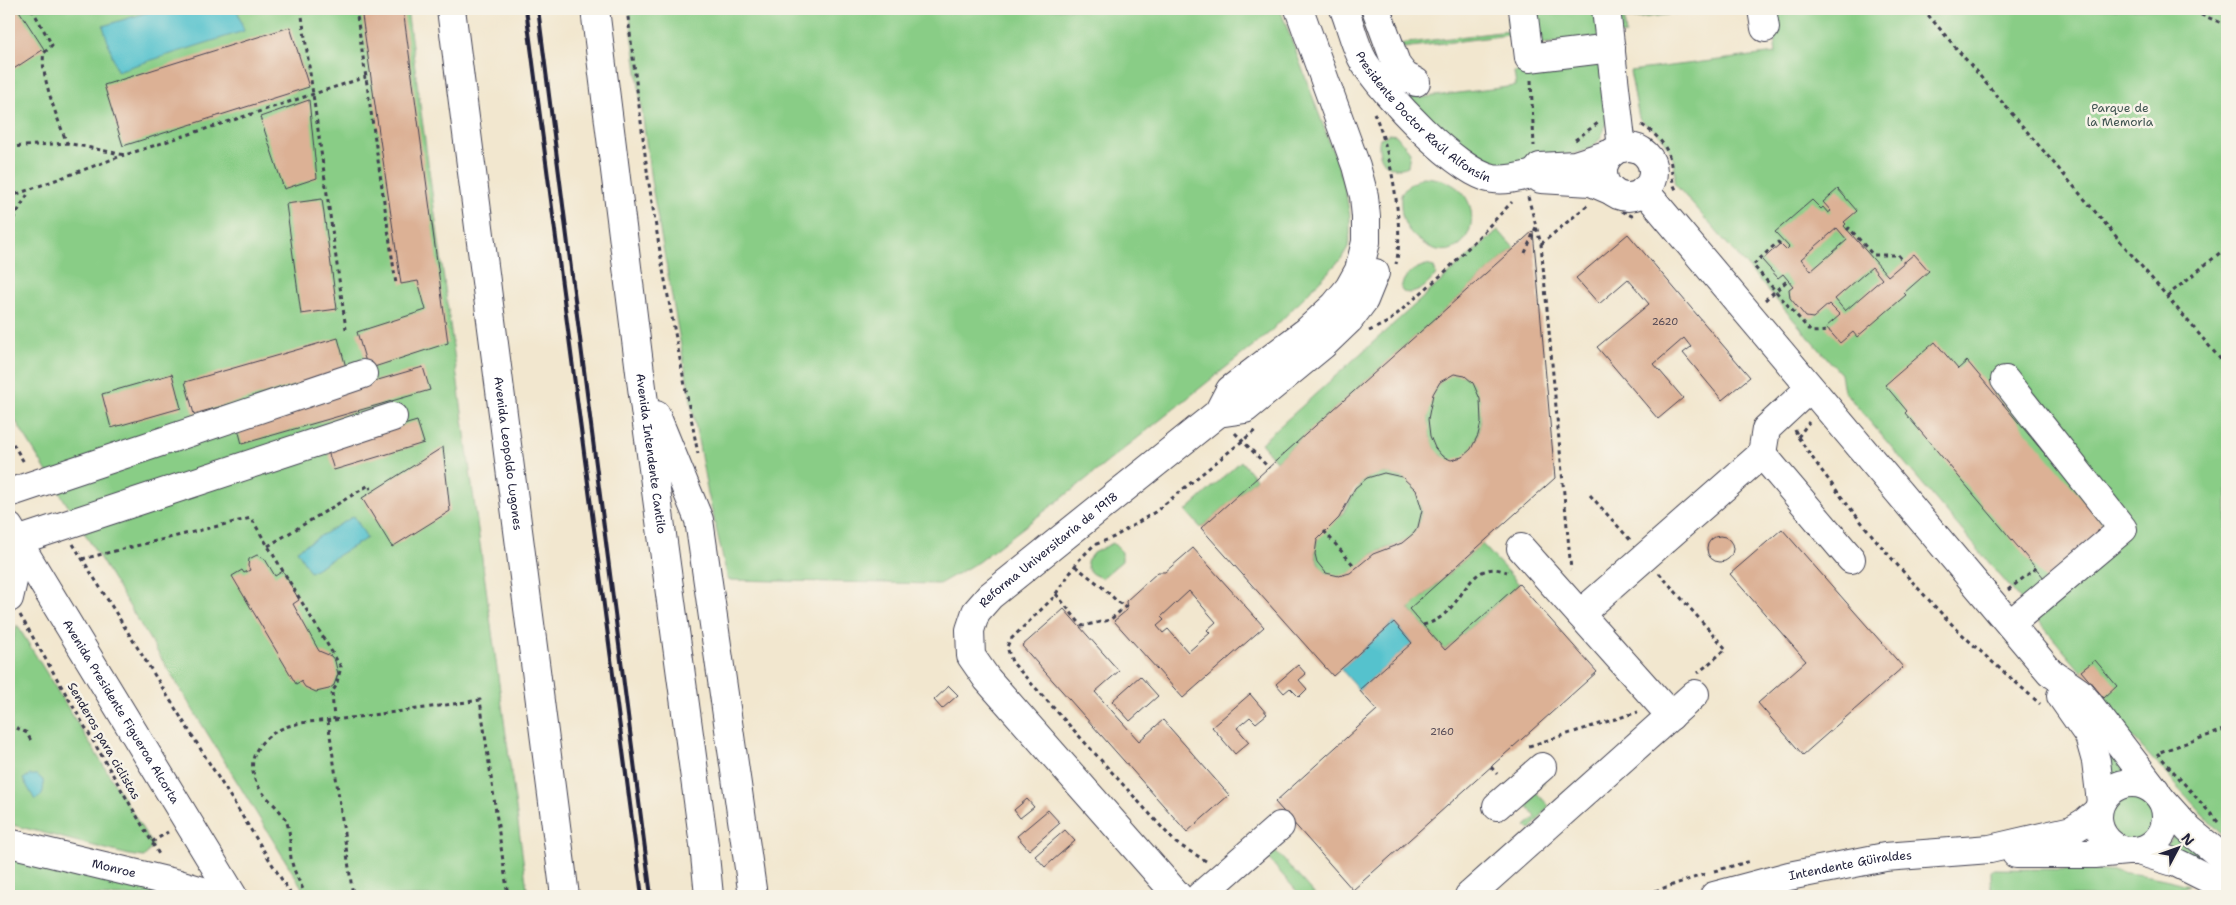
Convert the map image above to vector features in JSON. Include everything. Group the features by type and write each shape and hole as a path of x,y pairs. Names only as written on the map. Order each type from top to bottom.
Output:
{"main road":[{"name":"Avenida Leopoldo Lugones","path":"451,9 565,896"},
{"name":"Avenida Intendente Cantilo","path":"595,9 641,380 704,845 709,896"},
{"name":"Reforma Universitaria de 1918","path":"1225,421 1230,390 1306,331 1335,305 1349,288 1359,270 1366,242 1364,196 1356,166 1299,9"},
{"name":"Reforma Universitaria de 1918","path":"1178,896 987,679 971,656 970,630 976,612 990,596 1225,421 1245,409 1323,345 1349,320 1364,300 1374,278 1381,247 1383,217 1379,192 1372,164 1317,9"},
{"name":"Presidente Doctor Raúl Alfonsín","path":"1344,9 1363,60 1389,96 1426,133 1480,175 1506,179 1533,178 1591,182 1603,202 1638,194 1644,190"},
{"path":"1376,9 1397,66 1405,76 1416,82"},
{"path":"1523,9 1529,58 1611,48"},
{"path":"1603,202 1606,184 1603,168 1617,150 1620,117 1606,9"},
{"path":"1617,150 1638,149 1650,160 1652,176 1644,190 2050,672 2084,698 2159,795 2189,830 2227,861"},
{"name":"Presidente Doctor Raúl Alfonsín","path":"1533,178 1540,167 1575,165 1617,150"},
{"path":"9,492 362,374"},
{"path":"641,380 699,520 753,896"},
{"path":"2005,380 2123,530 2010,624"},
{"path":"1580,614 1762,454 1766,429 1810,388"},
{"path":"9,597 16,538 61,526 393,417"},
{"path":"1762,454 1851,559"},
{"name":"Avenida Presidente Figueroa Alcorta","path":"16,538 233,896"},
{"path":"1521,548 1671,716"},
{"path":"2050,672 2065,704 2089,736 2096,761 2100,807 2099,824 2104,837 2114,846 2133,851 2152,845 2161,836 2166,824 2167,812 2159,795 2142,783 2125,783 2111,789 2100,807"},
{"path":"1468,896 1671,716 1696,684"},
{"path":"1497,806 1535,756"},
{"name":"Intendente Güiraldes","path":"1714,896 1789,876 1876,858 1940,851 1990,849 2072,830 2085,822 2100,807"},
{"path":"1200,896 1280,826"},
{"name":"Monroe","path":"9,843 175,883 219,896"},
{"path":"704,845 722,896"},
{"name":"Intendente Güiraldes","path":"1990,849 2017,854 2095,854 2133,851 2177,863 2227,888"}],"path":[{"path":"32,9 52,45 44,53 43,66 55,114 66,143"},
{"path":"301,9 346,329"},
{"path":"356,9 396,284"},
{"path":"627,9 648,178 663,270 699,460"},
{"path":"1923,9 2227,366"},
{"path":"2186,9 2227,26"},
{"path":"1529,58 1533,178"},
{"path":"9,197 125,155 366,77"},
{"path":"1568,144 1595,125 1609,118 1620,117"},
{"path":"2227,136 2223,170 2227,181"},
{"path":"9,147 66,143 125,155"},
{"path":"9,226 29,191"},
{"path":"1362,335 1388,322 1447,270 1509,204 1515,200"},
{"path":"1580,202 1603,202 1629,213 1643,223"},
{"path":"1541,244 1603,202"},
{"path":"1525,253 1536,227 1541,244 1572,576"},
{"path":"1847,230 1849,228 1873,255 1898,256 1904,262"},
{"path":"1780,244 1778,242 1753,265 1811,332 1830,331"},
{"path":"2167,296 2227,247"},
{"path":"1766,300 1788,280"},
{"path":"1789,407 1798,437 1830,484 1865,529 1942,615 2047,710"},
{"path":"1225,421 1269,468"},
{"path":"1221,878 1206,861 1176,843 1012,662 1008,647 1010,640 1056,594 1075,566 1094,545 1114,537 1155,512 1213,463 1243,442 1260,426"},
{"path":"9,436 36,483"},
{"path":"9,449 14,446"},
{"path":"268,546 369,485 371,489"},
{"path":"1590,495 1636,547"},
{"path":"82,560 251,518 341,667 336,686 332,692 334,720"},
{"path":"61,526 292,896"},
{"path":"1324,531 1356,568"},
{"path":"1056,594 1082,626 1110,620 1126,606 1118,602 1075,566"},
{"path":"2008,591 2036,568"},
{"path":"1423,625 1440,619 1474,578 1487,570 1507,572"},
{"path":"1657,570 1726,649 1696,684"},
{"name":"Senderos para ciclistas","path":"9,597 175,883"},
{"path":"306,896 293,868 291,857 292,843 285,818 256,783 252,770 254,754 259,744 266,737 291,724 306,721 328,721 480,700 508,896"},
{"path":"1535,756 1644,710"},
{"path":"328,721 353,896"},
{"path":"9,724 27,734 31,741"},
{"path":"2221,826 2157,753 2227,729"},
{"path":"1491,767 1497,774"}],"green space":[{"path":"9,9 407,9 528,896 305,896 301,886 9,410"},
{"path":"629,9 1280,9 1338,165 1350,216 1348,247 1341,259 1269,333 1075,488 978,562 939,584 728,580 707,489 651,181"},
{"path":"1359,9 1361,9 1380,59 1416,85 1418,98 1516,86 1514,72 1602,61 1607,110 1603,133 1597,142 1588,149 1576,153 1501,167 1482,161 1448,137 1397,86 1374,53"},
{"path":"1531,9 1598,9 1601,37 1535,45"},
{"path":"1614,9 1622,9 1624,16 1681,9 1714,9 1624,20 1626,34 1618,35"},
{"name":"Parque de la Memoria","path":"1770,9 2227,9 2227,841 2086,686 2090,682 1844,391 1841,374 1674,183 1674,162 1666,143 1657,132 1639,118 1630,71 1776,53"},
{"path":"1515,16 1519,47 1511,48 1509,35 1403,48 1399,44 1509,31 1507,17"},
{"path":"1390,134 1396,135 1410,152 1408,166 1394,168 1381,158 1379,152 1380,138"},
{"path":"1422,177 1447,182 1463,194 1471,209 1471,225 1465,239 1454,249 1438,250 1420,241 1406,226 1401,208 1401,194 1409,185"},
{"path":"1498,230 1514,248 1276,461 1261,443"},
{"path":"1426,265 1434,267 1436,274 1433,278 1426,286 1417,291 1403,292 1401,289 1406,276 1417,268"},
{"path":"1451,374 1466,377 1476,388 1481,403 1481,420 1477,437 1470,451 1460,459 1447,459 1440,454 1434,447 1428,429 1428,410 1433,393 1440,382"},
{"path":"1241,461 1256,479 1201,528 1186,511"},
{"path":"1384,473 1395,475 1409,482 1418,494 1421,515 1417,528 1413,534 1401,543 1373,554 1346,575 1338,576 1326,572 1321,567 1316,554 1317,540 1323,531 1338,519 1360,484 1366,479"},
{"path":"1113,543 1122,552 1122,561 1102,578 1092,574 1088,568 1087,561 1093,553"},
{"path":"1482,544 1519,584 1445,650 1409,609"},
{"path":"17,625 153,846 144,857 129,855 9,824 9,654"},
{"path":"2091,720 2133,770 2110,778"},
{"path":"1545,782 1535,791 1549,806 1530,830 1526,826 1536,817 1523,802 1513,811 1508,806"},
{"path":"2127,792 2137,792 2149,799 2156,811 2156,821 2149,833 2137,840 2127,840 2119,836 2112,829 2108,821 2108,811 2112,803 2119,796"},
{"path":"2178,824 2227,873 2165,849"},
{"path":"1274,849 1316,896 1301,896 1266,856"},
{"path":"9,852 187,896 9,896"},
{"path":"1991,869 2065,869 2115,872 2164,879 2188,885 2169,896 1991,896"}],"water":[{"path":"158,9 237,9 244,31 117,71 103,26"},
{"path":"354,516 367,538 310,572 297,550"},
{"path":"1394,622 1412,643 1359,690 1341,669"},
{"path":"30,775 37,775 43,780 43,792 35,800 23,779"}],"building":[{"path":"9,9 18,9 44,49 9,72"},
{"path":"361,9 403,9 448,343 368,369 357,332 426,310 418,281 401,284"},
{"path":"290,27 309,87 123,146 104,85"},
{"path":"309,100 317,178 284,189 260,117"},
{"path":"1838,189 1857,211 1844,222 1846,224 1844,226 1888,276 1914,254 1929,271 1904,293 1906,295 1857,337 1853,332 1840,343 1826,327 1840,315 1829,304 1813,318 1806,317 1790,298 1789,289 1793,286 1783,274 1778,278 1762,260 1780,244 1786,250 1789,247 1775,232 1812,200 1821,209 1823,207 1828,213 1831,211 1823,202","holes":["1837,228 1847,240 1811,271 1801,259","1872,267 1882,279 1845,311 1835,299"]},
{"path":"322,199 337,309 301,314 286,204"},
{"path":"1533,231 1555,478 1409,609 1445,650 1519,584 1597,672 1353,890 1275,802 1377,710 1359,690 1412,643 1394,622 1333,676 1201,528","holes":["1454,374 1465,376 1473,383 1480,399 1481,422 1478,435 1471,449 1462,457 1451,460 1442,456 1435,448 1430,436 1428,419 1433,394 1440,382","1384,473 1402,477 1416,490 1422,510 1418,527 1402,543 1373,554 1350,573 1339,576 1326,573 1317,562 1315,554 1317,540 1339,518 1355,488 1367,478"]},
{"path":"1628,234 1750,377 1722,400 1683,353 1691,347 1684,338 1654,364 1683,398 1658,419 1597,347 1649,304 1628,279 1599,304 1576,278"},
{"path":"338,338 347,371 194,414 185,382"},
{"path":"1935,342 1958,369 1967,361 2111,533 2050,585 1905,413 1907,411 1885,385"},
{"path":"423,367 430,390 242,444 236,421"},
{"path":"172,374 181,408 111,428 102,394"},
{"path":"417,421 424,443 334,470 327,448"},
{"path":"443,447 450,511 392,547 362,498"},
{"path":"1782,529 1903,667 1803,755 1758,703 1806,661 1730,574"},
{"path":"1720,536 1729,540 1733,549 1729,558 1720,562 1711,558 1707,549 1711,540"},
{"path":"1193,548 1264,627 1183,698 1114,621 1127,610 1126,601 1158,572 1165,572","holes":["1189,591 1216,622 1207,630 1210,633 1188,652 1168,629 1163,633 1157,626 1164,620 1161,617"]},
{"path":"257,555 265,559 275,576 283,571 299,600 293,604 319,651 331,656 335,661 338,674 334,685 329,689 316,692 305,687 301,681 296,684 232,576 242,570 244,573 250,570 248,566 249,559"},
{"path":"1064,609 1119,671 1095,692 1139,741 1163,720 1229,795 1187,832 1022,646"},
{"path":"2095,660 2117,686 2104,698 2081,671"},
{"path":"1298,665 1306,674 1299,680 1307,689 1299,697 1290,688 1284,693 1276,684"},
{"path":"1140,676 1158,696 1130,721 1112,701"},
{"path":"949,686 958,695 942,709 934,700"},
{"path":"1250,694 1267,714 1256,723 1250,717 1237,728 1249,742 1235,754 1212,727"},
{"path":"1027,799 1034,807 1020,818 1014,810"},
{"path":"1048,810 1060,823 1029,850 1017,836"},
{"path":"1065,830 1075,841 1045,867 1035,856"}],"railway":[{"path":"526,9 642,896"},
{"path":"538,9 651,896"}]}
